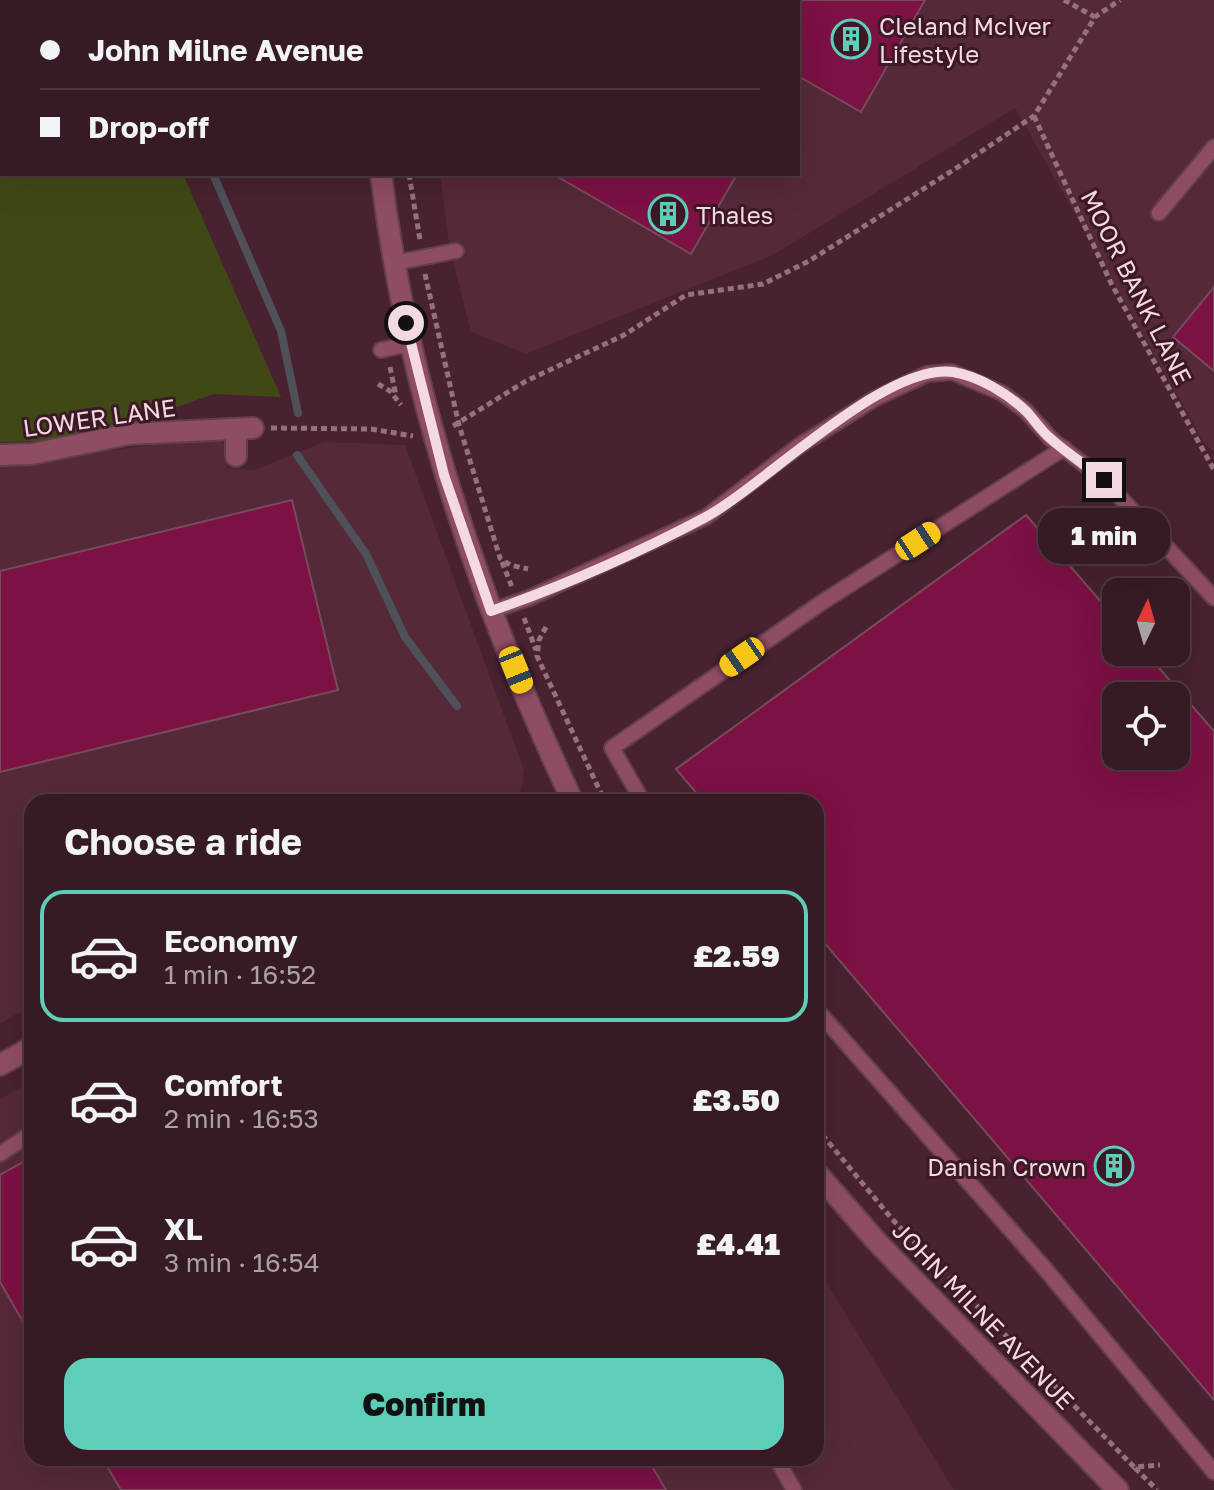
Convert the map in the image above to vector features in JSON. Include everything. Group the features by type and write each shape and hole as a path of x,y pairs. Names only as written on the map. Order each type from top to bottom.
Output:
{"street":[{"path":"381,176 410,344 449,490 491,611 570,794"},
{"path":"236,456 244,428"},
{"name":"LOWER LANE","path":"0,455 32,454 129,434 244,428"},
{"path":"0,1065 24,1052"},
{"name":"JOHN MILNE AVENUE","path":"824,1181 877,1242 1118,1490"}],"lane":[{"path":"1159,213 1214,147"},
{"path":"394,263 456,251"},
{"path":"384,350 410,344"},
{"path":"491,611 529,598 706,517 799,446 887,392 927,374 952,372 1002,393 1104,480 1214,598"},
{"path":"638,794 612,748 821,603 1064,448"},
{"path":"824,1018 1046,1270 1214,1472"},
{"path":"0,1154 24,1138"},
{"path":"780,1466 794,1490"}],"path":[{"path":"1064,0 1095,17"},
{"path":"459,425 526,381 624,335 686,295 763,284 809,261 1034,116 1095,17 1120,0"},
{"name":"MOOR BANK LANE","path":"1034,116 1111,283 1214,470"},
{"path":"409,176 416,219"},
{"path":"428,292 459,425 500,558 510,565 528,569"},
{"path":"384,350 396,397"},
{"path":"244,428 371,429 413,436"},
{"path":"546,627 539,640 537,656 601,794"},
{"path":"824,1137 892,1219 1157,1490"},
{"path":"1134,1467 1160,1465"}],"shaded area":[{"path":"800,0 1214,0 1214,452 1205,444 1015,108 771,256 526,354 471,332 450,250 440,176 800,176"},
{"path":"203,438 219,439 224,445 227,468 254,470 324,442 405,445 524,770 520,794 24,794 24,1010 0,1024 0,465"},
{"path":"24,1086 24,1466 824,1466 824,1279 954,1490 0,1490 0,1099"}],"green space":[{"path":"0,176 184,176 281,397 214,394 123,426 49,441 0,442"}],"building":[{"name":"Cleland McIver Lifestyle","path":"800,0 925,0 861,112 800,77"},
{"name":"Thales","path":"556,176 736,176 691,254"},
{"path":"1214,287 1214,371 1173,337"},
{"path":"292,500 338,690 0,772 0,571"},
{"name":"Danish Crown","path":"1026,515 1102,603 1102,666 1157,666 1171,682 1102,682 1102,770 1190,770 1190,704 1214,731 1214,1400 824,942 824,794 697,794 676,769"},
{"path":"24,1162 24,1323 0,1282 0,1175"},
{"path":"107,1466 652,1466 666,1490 121,1490"}],"waterway":[{"path":"214,176 281,331 298,413"},
{"path":"297,455 366,554 405,637 457,706"}],"place":[{"name":"Cleland McIver Lifestyle","path":"851,39"},
{"name":"Thales","path":"668,214"},
{"name":"Danish Crown","path":"1114,1166"}],"route":[{"path":"406,323 444,475 491,611 529,598 706,517 799,446 900,384 927,374 952,372 975,379 1002,393 1026,411 1051,439 1104,480"}]}
